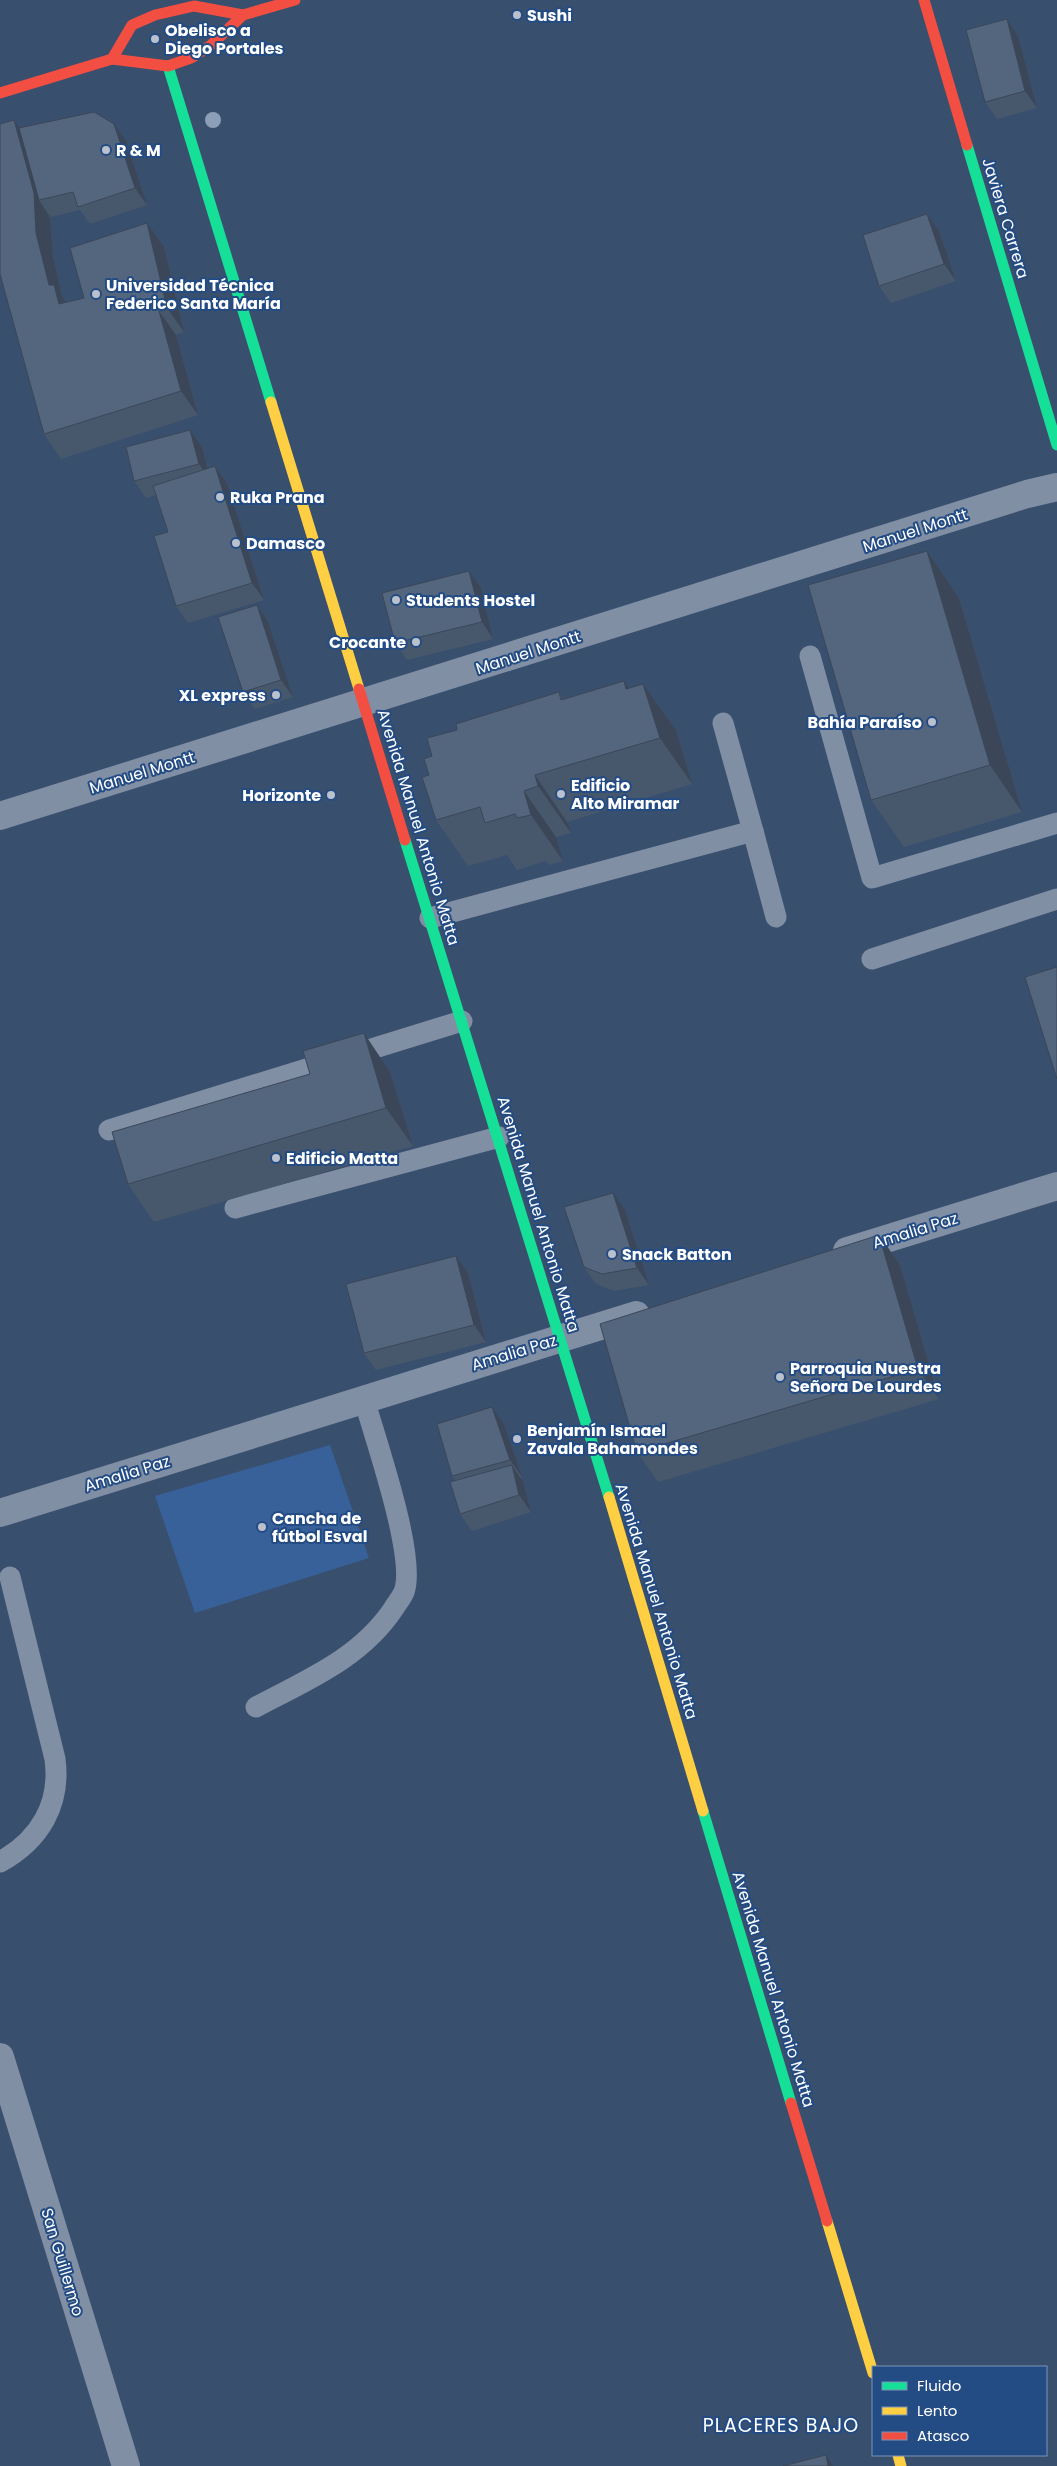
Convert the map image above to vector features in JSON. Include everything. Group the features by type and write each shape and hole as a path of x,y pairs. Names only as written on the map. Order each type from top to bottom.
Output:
{"main road":[{"path":"112,59 132,25 155,15 194,6 243,15 295,0"},
{"name":"Javiera Carrera","path":"924,0 1057,445"},
{"path":"0,92 112,59 168,66 191,58 210,46 243,15"},
{"name":"Avenida Manuel Antonio Matta","path":"168,66 363,704 561,1338 872,2370"}],"street":[{"name":"Manuel Montt","path":"0,816 363,704 1027,494 1057,487"},
{"name":"Amalia Paz","path":"819,1259 1057,1186"},
{"name":"Amalia Paz","path":"0,1513 656,1308"},
{"name":"San Guillermo","path":"0,2057 126,2466"}],"lane":[{"path":"810,656 872,878 1057,823"},
{"path":"723,723 776,917"},
{"path":"430,918 753,831"},
{"path":"872,959 1057,899"},
{"path":"109,1130 462,1021"},
{"path":"235,1208 499,1137"},
{"path":"256,1707 343,1661 386,1621 404,1592 407,1565 394,1499 364,1399"},
{"path":"0,1862 17,1852 36,1835 50,1812 57,1774 55,1759 10,1577"}],"shaded area":[{"name":"Cancha de fútbol Esval","path":"330,1445 369,1558 195,1613 155,1496"}],"building":[{"path":"1007,19 1025,91 985,102 966,30"},
{"path":"94,112 114,124 135,188 78,207 73,192 39,200 19,128"},
{"name":"Universidad Técnica Federico Santa María","path":"14,120 34,193 36,233 49,285 54,285 59,304 84,298 70,248 147,223 167,308 159,311 181,391 44,434 0,274 0,124"},
{"path":"927,214 944,264 879,286 863,235"},
{"path":"190,430 199,464 134,481 126,447"},
{"path":"215,466 252,583 176,606 154,536 168,532 153,486"},
{"name":"Bahía Paraíso","path":"927,551 990,765 871,800 808,585"},
{"path":"469,571 482,622 395,643 382,593"},
{"path":"257,605 281,680 243,692 218,617"},
{"path":"624,681 626,689 643,684 660,738 535,775 538,786 524,791 531,815 517,818 515,814 485,823 480,807 436,820 422,777 429,775 424,759 432,756 427,738 457,730 456,724 559,692 561,700"},
{"path":"1057,967 1057,1079 1025,977"},
{"path":"364,1033 386,1108 128,1184 112,1132 310,1074 303,1051"},
{"name":"Snack Batton","path":"613,1193 637,1268 602,1274 584,1267 564,1207"},
{"name":"Parroquia Nuestra Señora De Lourdes","path":"879,1235 918,1369 637,1452 600,1324"},
{"path":"456,1256 474,1325 364,1353 346,1284"},
{"path":"492,1407 510,1460 452,1476 437,1424"},
{"path":"512,1465 519,1495 460,1514 450,1482"},
{"path":"826,2455 828,2466 783,2466"}],"traffic: fast":[{"path":"168,66 271,402"},
{"path":"967,145 1057,445"},
{"path":"405,840 609,1497"},
{"path":"703,1811 791,2103"}],"traffic: slow":[{"path":"271,402 359,689"},
{"path":"609,1497 703,1811"},
{"path":"827,2221 872,2370"},
{"path":"898,2456 901,2466"}],"traffic: jam":[{"path":"112,59 132,25 155,15 194,6 243,15 295,0"},
{"path":"924,0 967,145"},
{"path":"0,93 112,59 168,66 191,58 210,46 243,15"},
{"path":"359,689 405,840"},
{"path":"791,2103 827,2221"}],"place":[{"name":"Sushi","path":"517,15"},
{"name":"Obelisco a Diego Portales","path":"155,39"},
{"name":"R & M","path":"106,150"},
{"name":"Universidad Técnica Federico Santa María","path":"96,294"},
{"name":"Ruka Prana","path":"220,497"},
{"name":"Damasco","path":"236,543"},
{"name":"Students Hostel","path":"396,600"},
{"name":"Crocante","path":"416,642"},
{"name":"XL express","path":"276,695"},
{"name":"Bahía Paraíso","path":"932,722"},
{"name":"Edificio Alto Miramar","path":"561,794"},
{"name":"Horizonte","path":"331,795"},
{"name":"Edificio Matta","path":"276,1158"},
{"name":"Snack Batton","path":"612,1254"},
{"name":"Parroquia Nuestra Señora De Lourdes","path":"780,1377"},
{"name":"Benjamín Ismael Zavala Bahamondes","path":"517,1439"},
{"name":"Cancha de fútbol Esval","path":"262,1527"}],"district":[{"name":"PLACERES BAJO","path":"781,2425"}]}
